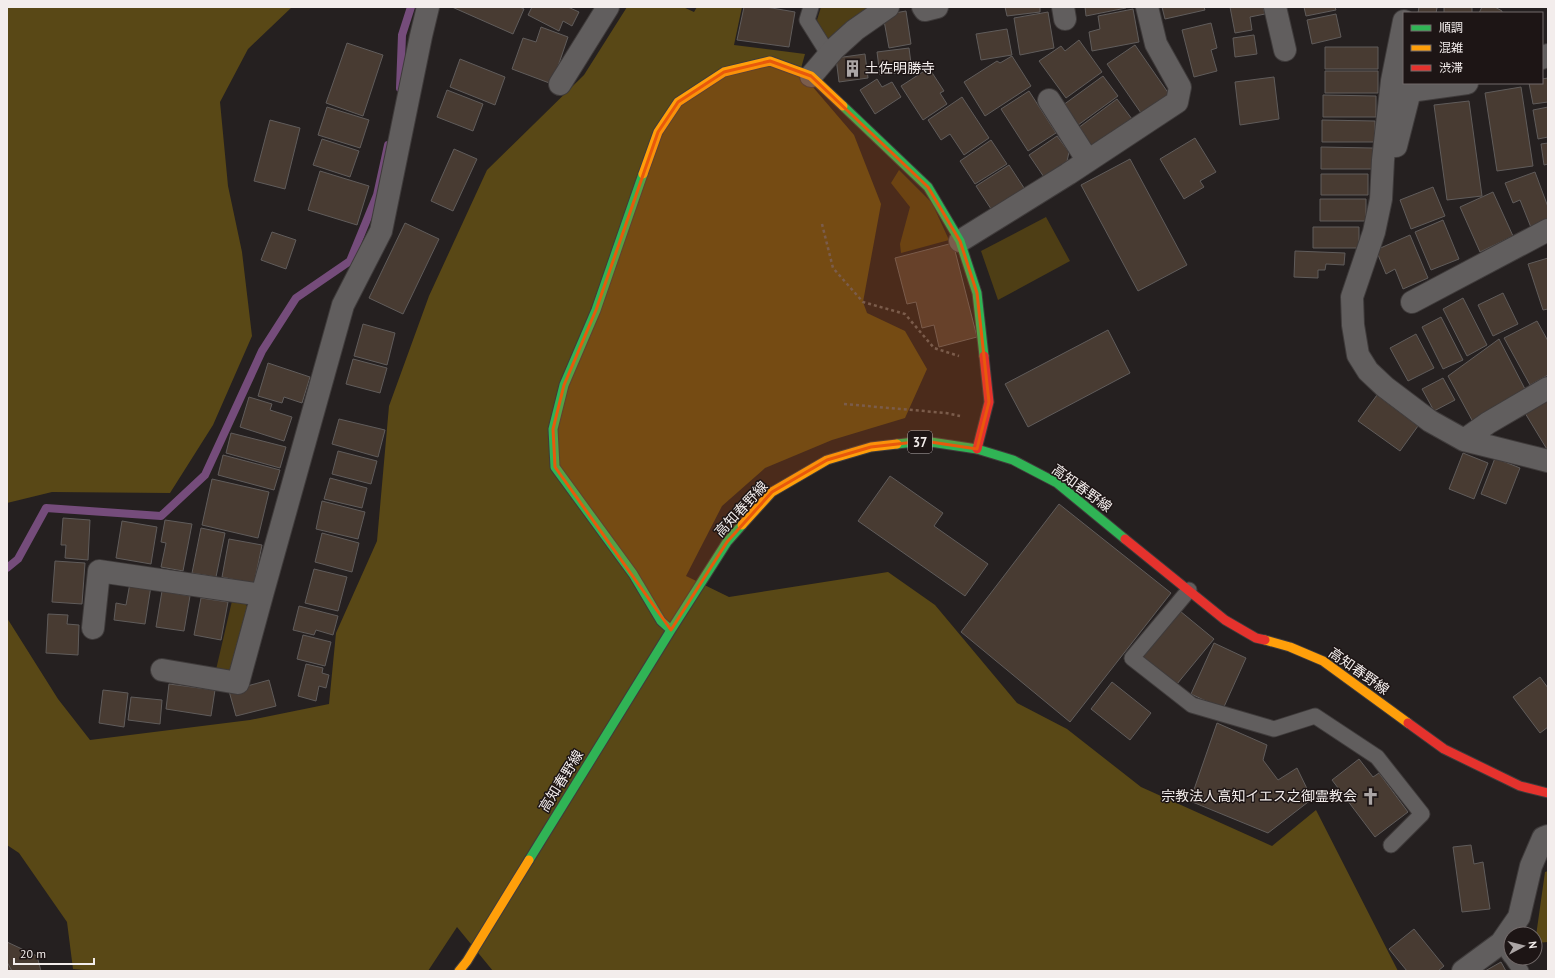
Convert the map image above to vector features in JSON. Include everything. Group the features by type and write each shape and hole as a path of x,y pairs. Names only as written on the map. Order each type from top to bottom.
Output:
{"main road":[{"path":"671,630 662,621 633,574 555,467 553,429 564,385 596,310 658,132 678,102 724,72 770,61 811,76 928,187 960,241 977,293 989,402 977,449"},
{"name":"高知春野線","path":"459,971 727,542 772,492 827,460 871,447 924,441 977,449 1013,460 1057,483 1225,620 1256,638 1323,660 1444,749 1520,786 1548,793"}],"street":[{"path":"162,670 238,683 343,305 381,231 428,7"},
{"path":"560,84 608,7"},
{"path":"811,76 829,55 855,30 888,7"},
{"path":"922,7 925,10 938,7"},
{"path":"960,241 1088,161 1177,102 1180,87 1156,44 1147,7"},
{"path":"1275,7 1285,50"},
{"path":"1403,26 1392,81 1383,160 1381,199 1374,232 1352,297 1353,325 1358,355 1368,372 1385,386 1430,421 1464,440 1548,461"},
{"path":"1383,160 1397,145 1410,91 1459,84"},
{"path":"1049,100 1088,161"},
{"path":"1412,302 1548,230"},
{"path":"1464,440 1488,423 1548,388"},
{"path":"93,628 99,571 262,595"},
{"path":"1516,926 1531,866 1543,838 1548,836"},
{"path":"1463,971 1503,955"}],"lane":[{"path":"811,7 807,20 829,55"},
{"path":"1189,590 1132,658 1192,705 1274,729 1315,716 1378,757 1422,814 1391,845"}],"path":[{"path":"822,224 833,268 863,302 905,314 934,348 984,364"},
{"path":"844,404 946,413"}],"highlighted area":[{"path":"770,61 811,76 928,187 960,241 977,293 989,402 977,449 924,441 871,447 827,460 772,492 727,542 671,630 555,467 553,429 564,385 596,310 658,132 678,102 724,72"}],"shaded area":[{"path":"7,7 292,7 248,49 220,102 228,186 242,252 252,336 213,425 170,493 52,492 7,503"},
{"path":"627,7 683,7 694,12 697,7 742,7 734,45 805,54 800,72 854,135 881,204 863,302 867,313 905,331 927,369 905,418 832,440 765,468 722,506 686,576 729,597 888,572 935,605 1017,703 1067,729 1141,787 1272,846 1316,810 1398,971 493,971 457,927 428,971 96,971 73,969 67,922 19,853 7,845 7,618 58,699 90,740 250,720 329,704 336,633 377,541 389,406 429,296 487,170 584,75"},
{"path":"821,7 880,7 829,47 817,20"},
{"path":"899,170 932,203 949,240 901,253 900,244 910,207 891,183"},
{"path":"1046,217 1070,261 998,300 981,251"},
{"path":"232,601 245,603 252,615 236,673 215,674"},
{"path":"1548,871 1548,942 1543,942 1543,926 1537,926 1545,872"}],"building":[{"path":"452,7 520,7 524,9 513,34"},
{"path":"532,7 568,7 579,12 572,26 563,21 559,31 528,15"},
{"path":"744,7 766,7 795,12 789,47 737,40"},
{"path":"1005,7 1040,7 1040,12 1007,16"},
{"path":"1085,7 1126,7 1126,8 1086,16"},
{"path":"1162,7 1204,7 1205,10 1165,19"},
{"path":"1230,7 1263,7 1265,14 1250,17 1252,30 1235,33"},
{"path":"1304,7 1335,7 1336,10 1306,16"},
{"path":"1419,7 1437,8 1436,12 1418,12"},
{"path":"1444,7 1472,7 1472,12 1444,12"},
{"path":"1482,7 1495,7 1502,11 1502,12 1480,12"},
{"path":"1133,9 1139,42 1092,51 1089,32 1100,29 1098,16"},
{"path":"906,11 911,44 889,48 883,15"},
{"path":"1048,12 1054,48 1020,55 1014,18"},
{"path":"1336,14 1341,37 1312,44 1307,20"},
{"path":"1211,23 1217,48 1211,50 1217,71 1194,77 1182,30"},
{"path":"541,27 568,37 552,84 512,69 523,38 536,42"},
{"path":"1007,29 1012,55 981,60 976,34"},
{"path":"1254,35 1257,54 1235,57 1233,38"},
{"path":"1079,40 1102,72 1066,98 1039,61 1061,46 1065,51"},
{"path":"347,43 383,55 363,116 326,103"},
{"path":"1135,45 1169,94 1141,113 1107,64"},
{"path":"1325,47 1378,47 1378,69 1325,69"},
{"path":"909,48 912,71 880,75 877,52"},
{"name":"土佐明勝寺","path":"865,54 868,78 839,82 836,58"},
{"path":"1012,56 1031,86 985,116 964,82 997,61 1000,63"},
{"path":"460,59 505,77 495,105 450,87"},
{"path":"929,68 944,91 940,93 947,104 923,120 901,86"},
{"path":"1325,71 1378,71 1378,93 1325,93"},
{"path":"1103,76 1118,96 1074,128 1059,108"},
{"path":"1274,77 1279,119 1240,125 1235,82"},
{"path":"1548,78 1548,102 1533,104 1529,84 1543,84 1543,79"},
{"path":"877,79 882,87 892,82 901,97 875,114 860,90"},
{"path":"1521,87 1533,166 1497,171 1485,93"},
{"path":"447,90 483,104 473,131 437,117"},
{"path":"1029,91 1056,133 1028,151 1001,109"},
{"path":"1323,95 1376,96 1376,117 1323,117"},
{"path":"962,97 989,138 964,155 950,134 941,140 928,120"},
{"path":"1117,99 1132,119 1089,151 1074,131"},
{"path":"1469,101 1482,196 1447,200 1434,105"},
{"path":"327,107 369,120 360,148 318,135"},
{"path":"1548,107 1548,137 1538,139 1533,110"},
{"path":"270,120 300,128 285,189 254,181"},
{"path":"1322,120 1375,121 1375,142 1322,142"},
{"path":"1057,136 1069,152 1066,166 1046,180 1029,155"},
{"path":"1195,138 1216,172 1200,181 1204,187 1184,199 1160,159"},
{"path":"322,139 359,151 350,177 313,165"},
{"path":"991,140 1007,164 975,184 960,161"},
{"path":"1548,143 1548,164 1544,165 1541,144"},
{"path":"1321,147 1373,148 1373,169 1321,169"},
{"path":"454,149 477,159 453,211 431,201"},
{"path":"1130,159 1187,265 1138,291 1081,185"},
{"path":"1009,165 1028,194 995,215 976,186"},
{"path":"320,171 369,186 357,225 308,210"},
{"path":"1535,172 1548,207 1548,224 1532,230 1520,200 1513,203 1505,183"},
{"path":"1321,174 1368,174 1368,195 1321,195"},
{"path":"1433,187 1445,216 1411,229 1400,200"},
{"path":"1493,192 1513,236 1480,252 1460,207"},
{"path":"1320,199 1366,199 1366,221 1320,221"},
{"path":"1443,220 1459,259 1431,270 1415,232"},
{"path":"405,223 439,239 403,314 369,298"},
{"path":"1313,227 1359,227 1359,248 1313,248"},
{"path":"272,232 296,240 286,269 261,260"},
{"path":"1410,235 1428,278 1403,289 1395,269 1386,274 1376,250"},
{"path":"953,243 977,337 939,347 934,325 922,328 916,302 907,304 895,258"},
{"path":"1295,251 1345,253 1344,265 1326,264 1325,270 1318,270 1318,278 1294,277"},
{"path":"1548,258 1548,309 1543,310 1528,264"},
{"path":"1503,293 1518,324 1493,336 1478,305"},
{"path":"1463,298 1487,345 1467,356 1443,309"},
{"path":"1441,317 1463,360 1443,369 1422,327"},
{"path":"1537,321 1548,341 1548,375 1530,385 1504,338"},
{"path":"363,324 395,333 387,365 354,356"},
{"path":"1108,330 1130,373 1028,427 1005,384"},
{"path":"1416,334 1434,368 1408,381 1390,348"},
{"path":"1499,339 1525,389 1473,422 1448,376"},
{"path":"353,359 387,368 380,393 346,384"},
{"path":"268,363 310,377 302,403 284,397 282,403 258,396"},
{"path":"1443,378 1455,400 1434,411 1422,389"},
{"path":"1377,395 1418,426 1400,451 1358,421"},
{"path":"249,397 272,404 270,410 292,417 284,441 240,427"},
{"path":"1548,399 1548,451 1525,413"},
{"path":"339,419 385,430 378,457 332,444"},
{"path":"231,433 286,447 280,468 226,453"},
{"path":"338,451 377,461 371,484 332,474"},
{"path":"1463,453 1488,463 1474,499 1449,489"},
{"path":"223,455 280,470 274,490 218,475"},
{"path":"1495,458 1520,468 1506,504 1481,494"},
{"path":"890,476 943,513 934,526 988,564 965,596 858,521"},
{"path":"330,478 367,488 362,508 324,499"},
{"path":"212,479 269,492 258,538 202,525"},
{"path":"322,501 365,512 358,539 316,529"},
{"path":"1059,504 1171,593 1070,722 961,632"},
{"path":"63,518 90,520 88,560 65,558 66,545 61,545"},
{"path":"165,520 192,524 183,571 161,567 166,543 161,542"},
{"path":"122,521 157,527 151,564 116,558"},
{"path":"201,528 225,533 216,577 192,573"},
{"path":"322,533 359,543 352,572 315,562"},
{"path":"229,539 262,545 254,584 222,577"},
{"path":"55,561 85,563 82,604 52,602"},
{"path":"314,569 347,577 338,611 305,603"},
{"path":"130,583 151,586 145,624 114,620 116,603 126,605"},
{"path":"162,591 190,596 184,631 156,627"},
{"path":"201,598 228,602 221,640 194,635"},
{"path":"299,606 338,616 333,635 316,630 314,635 293,630"},
{"path":"1180,611 1214,639 1177,684 1143,657"},
{"path":"48,614 68,615 67,624 79,625 78,655 46,653"},
{"path":"303,635 331,642 325,666 297,659"},
{"path":"1214,643 1246,658 1223,709 1191,694"},
{"path":"306,664 323,668 322,673 329,675 326,688 319,686 316,701 298,696"},
{"path":"1540,677 1548,688 1548,727 1540,733 1513,697"},
{"path":"269,680 276,706 236,716 229,691"},
{"path":"1112,682 1151,713 1130,740 1091,709"},
{"path":"169,684 215,690 211,716 166,709"},
{"path":"103,690 128,693 124,727 99,723"},
{"path":"131,697 162,700 160,724 128,720"},
{"path":"1217,723 1267,745 1263,760 1278,780 1297,768 1312,799 1268,833 1190,801"},
{"name":"宗教法人高知イエス之御霊教会","path":"1359,759 1373,777 1379,773 1408,812 1375,837 1332,780"},
{"path":"1471,845 1474,864 1483,862 1490,909 1462,912 1453,847"},
{"path":"1414,929 1444,966 1438,971 1407,971 1389,949"},
{"path":"7,942 37,956 41,971 7,971"},
{"path":"7,962 12,971 7,971"},
{"path":"1501,962 1506,971 1485,971"}],"waterway":[{"path":"400,88 402,35 411,7"},
{"path":"7,568 18,559 46,508 161,516 205,475 262,351 296,298 350,261 377,195 388,145"}],"traffic: fast":[{"path":"843,106 928,187 960,241 977,293 984,356"},
{"path":"643,174 596,310 564,385 553,429 555,467 633,574 661,621 671,630"},
{"path":"897,444 924,441 977,449 1013,460 1057,483 1125,539"},
{"path":"529,860 671,630 727,542 742,525"}],"traffic: slow":[{"path":"643,174 658,132 678,102 724,72 770,61 811,76 843,106"},
{"path":"742,525 772,492 827,460 871,447 897,444"},
{"path":"1265,640 1290,647 1323,661 1408,723"},
{"path":"459,971 467,961 529,860"}],"traffic: jam":[{"path":"977,449 989,402 984,356"},
{"path":"1125,539 1225,620 1256,638 1265,640"},
{"path":"1408,723 1444,749 1520,786 1548,793"}],"place":[{"name":"土佐明勝寺","path":"852,68"},
{"name":"宗教法人高知イエス之御霊教会","path":"1370,796"}]}
